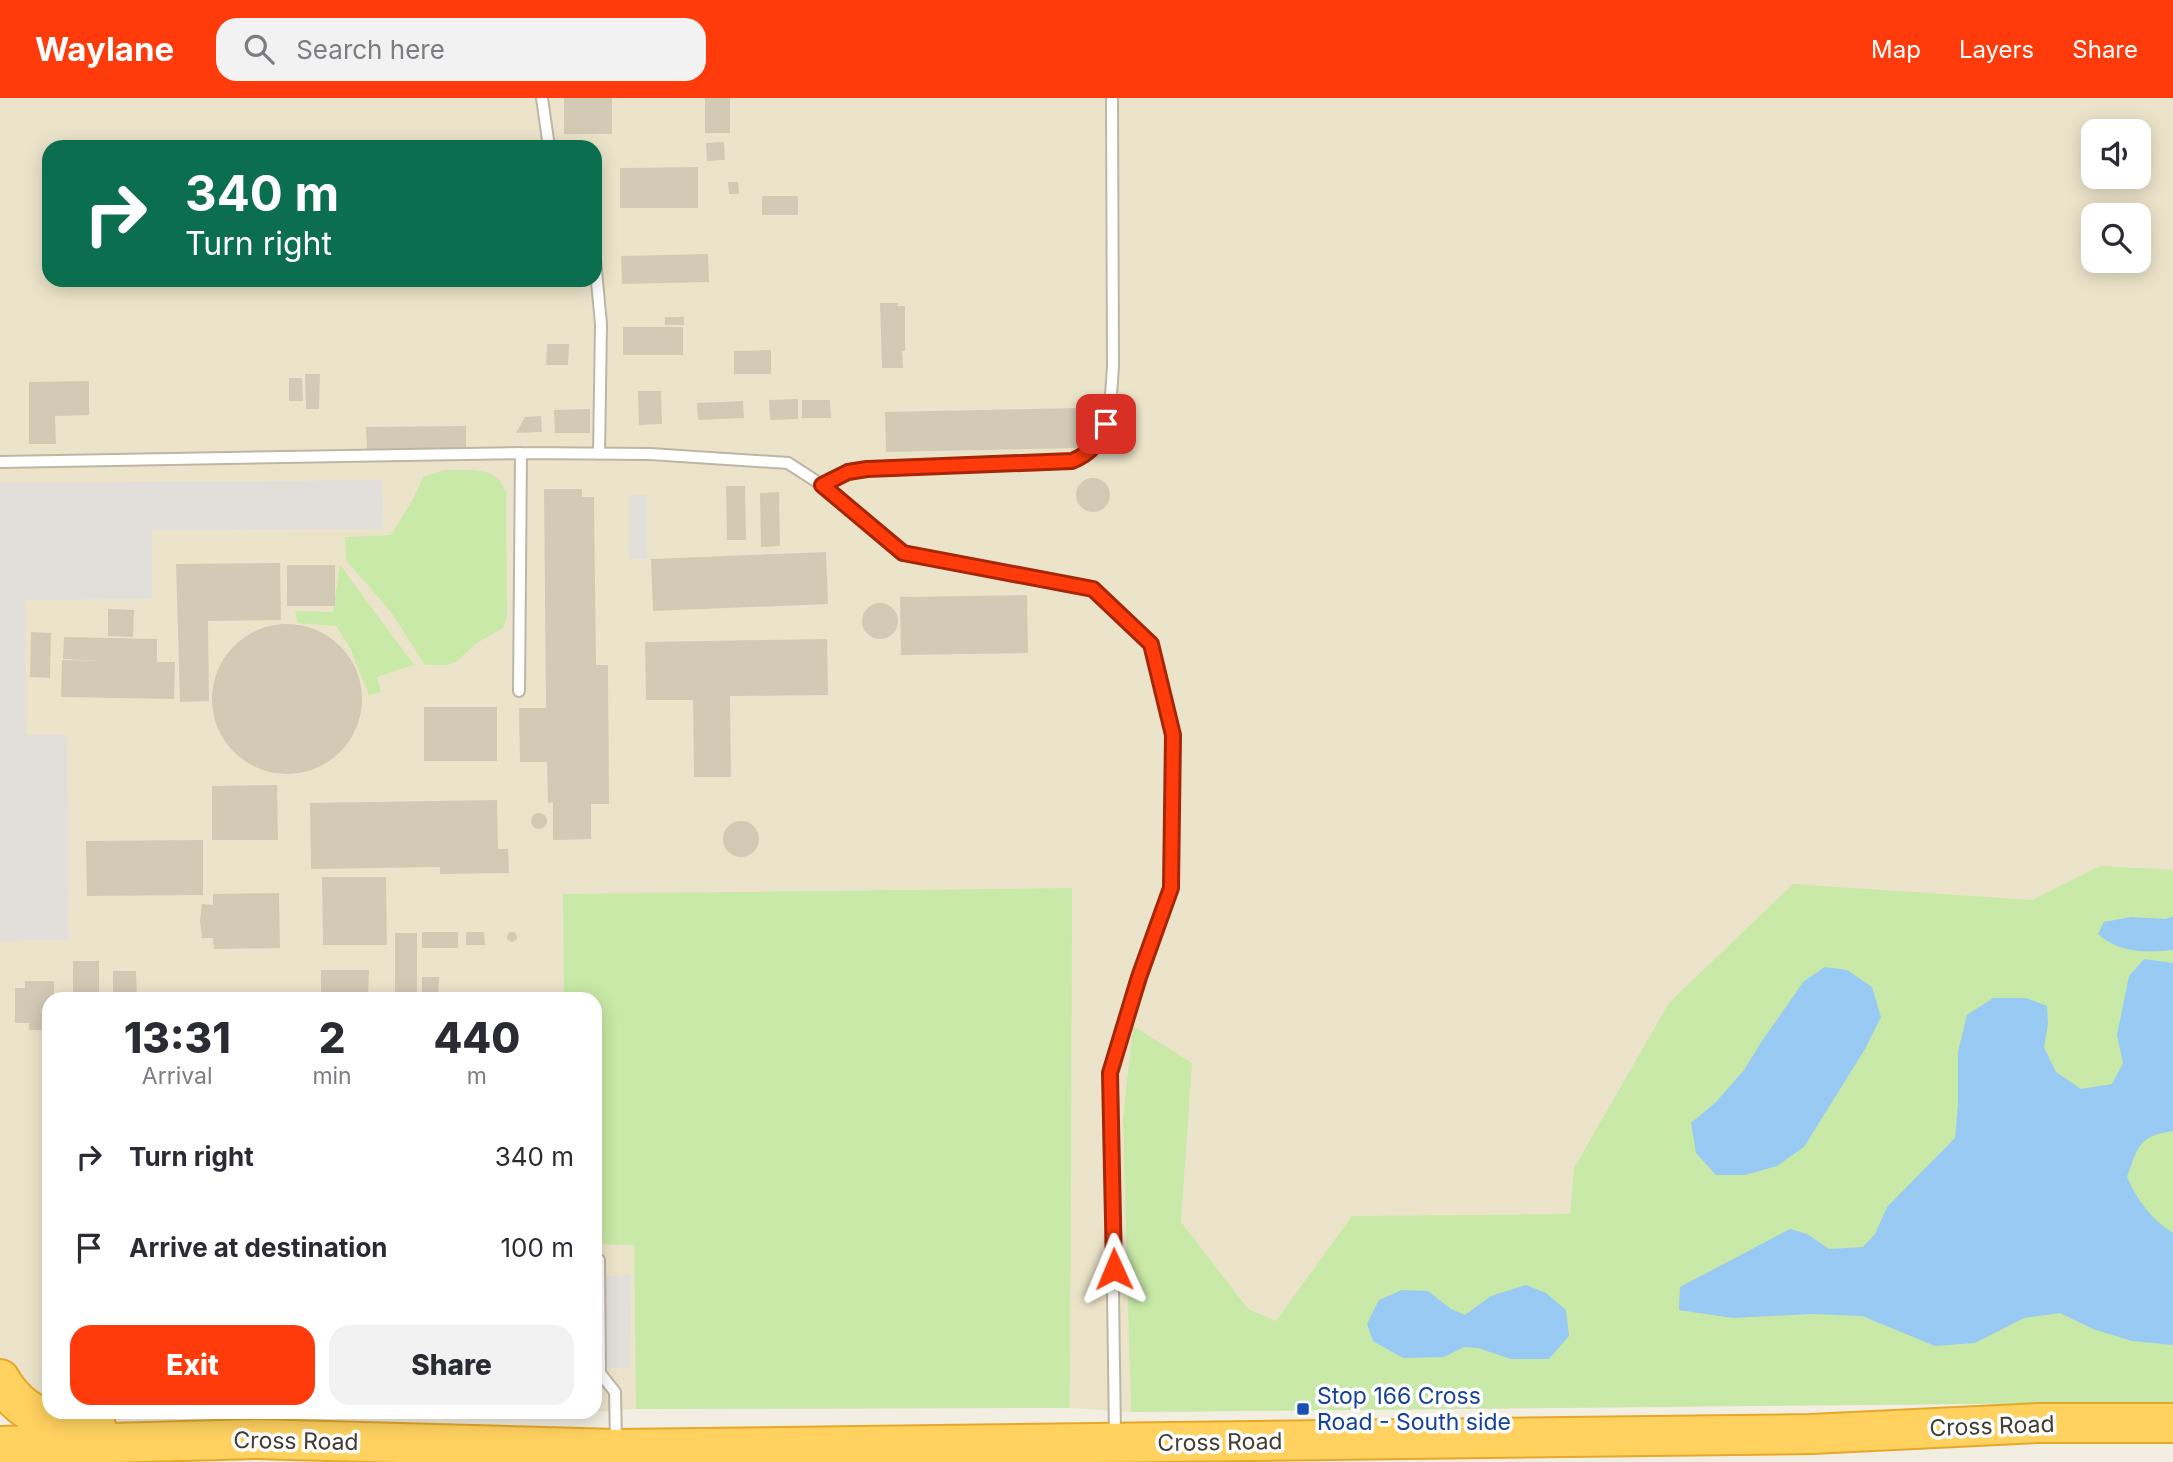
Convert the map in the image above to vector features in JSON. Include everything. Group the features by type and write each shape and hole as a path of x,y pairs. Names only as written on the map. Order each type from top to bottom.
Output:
{"highway":[{"path":"0,1379 20,1406 42,1417"},
{"path":"51,1419 74,1424 256,1439"},
{"name":"Cross Road","path":"0,1446 256,1439 616,1449 1811,1434 2038,1423 2173,1423"},
{"name":"Cross Road","path":"1811,1434 2018,1447 2173,1449"}],"lane":[{"path":"542,98 548,140"},
{"path":"822,485 848,472 867,469 1072,461 1093,449 1106,424 1113,367 1112,98"},
{"path":"598,287 601,324 599,454"},
{"path":"0,461 521,453 650,454 788,463 822,485 903,553 1093,589 1151,644 1173,735 1171,888 1139,977 1110,1073 1115,1443"},
{"path":"519,691 521,453"},
{"path":"602,1376 615,1392 616,1449"}],"shaded area":[{"path":"0,98 2173,98 2173,1402 1131,1412 1070,1408 636,1409 602,1411 602,992 42,992 42,1419 33,1419 0,1409"},
{"path":"382,480 383,529 152,531 152,599 25,600 26,735 67,735 69,940 0,941 0,483"},
{"path":"629,495 647,495 647,559 629,559"},
{"path":"631,1275 630,1368 602,1368 602,1276"}],"green space":[{"path":"444,470 488,473 502,483 506,492 507,616 503,628 475,644 456,662 447,665 425,665 391,612 346,560 345,537 391,535 423,477"},
{"path":"340,565 414,665 377,677 381,692 369,695 350,648 336,626 298,623 295,611 333,612"},
{"path":"2100,866 2173,870 2173,1402 1131,1412 1123,1119 1133,1026 1192,1063 1181,1222 1248,1309 1276,1321 1352,1216 1570,1214 1574,1168 1669,1003 1793,884 2032,900"},
{"path":"1072,888 1070,1408 636,1409 634,1245 602,1244 602,992 564,992 563,894"}],"water":[{"path":"2173,916 2173,950 2133,950 2115,945 2098,934 2104,922 2131,917 2166,919"},
{"path":"2144,959 2173,963 2173,1131 2153,1136 2141,1145 2127,1177 2146,1209 2173,1233 2173,1345 2132,1341 2093,1329 2060,1313 2024,1318 1975,1343 1935,1346 1862,1316 1811,1314 1733,1318 1679,1310 1680,1287 1790,1229 1807,1234 1829,1249 1863,1247 1875,1234 1887,1207 1955,1138 1958,1052 1967,1015 1993,998 2026,998 2047,1006 2048,1024 2044,1047 2056,1072 2081,1089 2112,1084 2123,1063 2117,1035 2129,976"},
{"path":"1825,967 1847,970 1872,987 1881,1017 1865,1049 1804,1147 1777,1166 1745,1175 1716,1175 1696,1153 1691,1123 1716,1102 1744,1070 1804,981"},
{"path":"1526,1285 1546,1293 1566,1310 1569,1336 1549,1359 1511,1359 1478,1348 1464,1347 1444,1357 1403,1358 1373,1341 1367,1324 1379,1300 1402,1290 1428,1291 1451,1309 1465,1315 1491,1296"}],"building":[{"path":"564,98 612,98 612,134 564,134"},
{"path":"705,98 730,98 730,133 705,133"},
{"path":"724,142 725,160 707,161 706,143"},
{"path":"698,167 698,208 620,208 620,168"},
{"path":"728,182 738,182 739,194 729,194"},
{"path":"762,196 798,196 798,215 762,215"},
{"path":"708,254 709,282 622,284 621,256"},
{"path":"880,303 898,303 898,306 905,306 903,368 882,368"},
{"path":"665,317 684,317 684,325 665,325"},
{"path":"623,327 683,327 683,355 623,355"},
{"path":"547,344 569,344 568,365 546,365"},
{"path":"771,350 771,374 734,374 734,351"},
{"path":"305,374 320,374 319,409 306,409"},
{"path":"289,378 302,378 303,401 289,401"},
{"path":"89,381 89,415 55,416 56,444 29,444 29,382"},
{"path":"638,391 661,391 662,424 639,425"},
{"path":"798,399 798,419 770,420 769,400"},
{"path":"802,400 830,400 831,418 802,418"},
{"path":"743,401 744,418 698,420 697,403"},
{"path":"1083,408 1084,448 886,452 885,412"},
{"path":"590,409 590,433 555,433 554,410"},
{"path":"541,416 542,432 516,433 525,417"},
{"path":"466,426 466,448 367,449 366,427"},
{"path":"1093,478 1105,483 1110,495 1105,507 1093,512 1081,507 1076,495 1081,483"},
{"path":"726,486 745,486 746,540 727,540"},
{"path":"544,489 582,489 582,497 594,497 596,665 608,665 609,804 591,804 591,839 553,840 553,802 548,803 547,762 520,762 519,708 546,708"},
{"path":"779,492 780,546 761,547 760,493"},
{"path":"826,552 828,604 653,611 651,559"},
{"path":"280,563 281,620 208,621 209,701 180,702 176,564"},
{"path":"287,565 335,565 335,606 287,606"},
{"path":"1027,595 1028,653 901,655 900,597"},
{"path":"880,603 892,609 898,621 892,633 880,639 868,633 862,621 868,609"},
{"path":"108,609 134,610 133,637 108,636"},
{"path":"287,624 316,630 340,646 356,670 362,699 356,728 340,752 316,768 287,774 258,768 234,752 218,728 212,699 218,670 234,646 258,630"},
{"path":"31,632 51,633 50,678 30,677"},
{"path":"64,637 157,639 157,662 175,662 174,699 61,697 62,660 104,661 63,659"},
{"path":"827,639 828,695 730,696 731,777 694,777 693,700 646,700 645,642"},
{"path":"424,707 497,707 497,761 424,761"},
{"path":"277,785 278,840 212,840 212,786"},
{"path":"497,800 498,849 508,849 509,873 440,874 440,867 311,869 310,803"},
{"path":"536,813 542,813 547,821 545,827 536,829 531,824 531,818"},
{"path":"741,821 753,827 759,839 753,851 741,857 729,851 723,839 729,827"},
{"path":"203,840 203,895 87,896 86,841"},
{"path":"322,877 386,877 387,945 323,945"},
{"path":"279,893 280,948 214,949 213,938 202,938 202,904 213,905 213,894"},
{"path":"422,932 458,932 458,948 422,948"},
{"path":"466,932 484,932 485,945 466,945"},
{"path":"512,932 516,933 516,941 512,942 508,941 507,937 508,933"},
{"path":"395,933 417,933 417,992 395,992"},
{"path":"73,961 99,961 99,992 73,992"},
{"path":"321,970 369,970 368,992 321,992"},
{"path":"113,971 136,971 137,992 113,992"},
{"path":"422,977 439,977 438,992 422,992"},
{"path":"25,981 54,981 54,992 42,992 42,1030 29,1030 29,1023 15,1023 15,988 25,988"}],"place":[{"name":"Stop 166 Cross Road - South side","path":"1303,1409"}],"route":[{"path":"1106,424 1093,449 1072,461 867,469 848,472 822,485 903,553 1093,589 1151,644 1173,735 1171,888 1139,977 1110,1073 1114,1269"}]}
